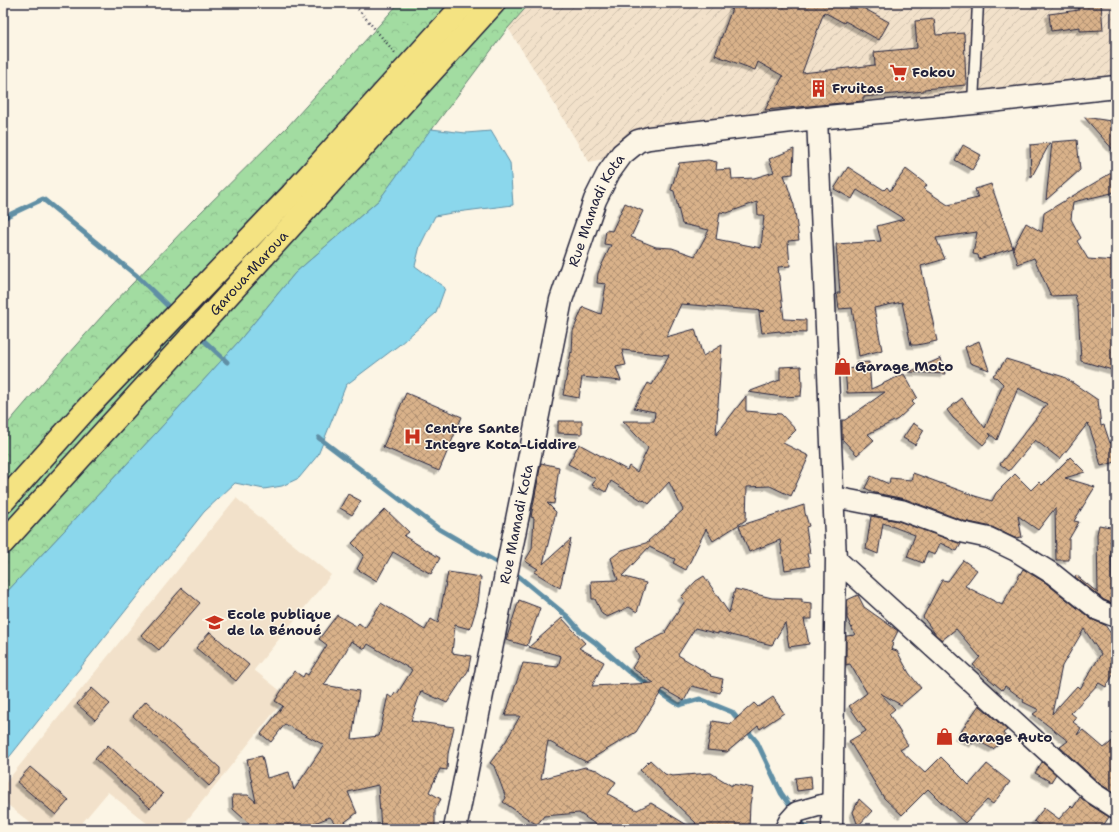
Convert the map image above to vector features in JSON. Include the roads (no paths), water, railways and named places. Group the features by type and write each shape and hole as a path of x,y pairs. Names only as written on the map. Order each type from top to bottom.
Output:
{"highway":[{"name":"Garoua-Maroua","path":"3,502 90,405 292,194 465,3"},
{"name":"Garoua-Maroua","path":"3,542 494,3"}],"main road":[{"path":"817,118 1116,87"},
{"name":"Rue Mamadi Kota","path":"455,829 561,300 595,200 609,172 622,154 638,141 649,138 817,118"}],"street":[{"path":"817,118 836,559 832,829"},
{"path":"834,497 901,510 961,532 989,538 1016,551 1053,574 1098,610 1116,617"},
{"path":"836,559 1093,793 1116,808"},
{"path":"784,829 789,820 797,812 832,802"}],"lane":[{"path":"973,103 978,3"}],"water":[{"path":"431,129 466,133 491,131 510,163 513,205 435,216 420,246 415,266 445,288 436,313 399,345 346,385 318,455 299,478 282,486 264,489 235,483 204,512 3,765 3,596 156,433 239,341 295,273 379,200"}],"waterway":[{"path":"3,219 43,199 137,276 173,311"},
{"path":"199,336 227,362"},
{"path":"319,438 439,529 503,566"},
{"path":"512,571 568,617 581,632 629,672 679,705 700,699 732,712 741,723"},
{"path":"746,729 757,742 781,793 793,810"},
{"path":"798,818 804,826 811,829"}],"place":[{"name":"Fokou","path":"899,72"},
{"name":"Fruitas","path":"819,88"},
{"name":"Garage Moto","path":"842,366"},
{"name":"Centre Sante Integre Kota-Liddire","path":"412,436"},
{"name":"Ecole publique de la Bénoué","path":"214,622"},
{"name":"Garage Auto","path":"945,737"}]}
